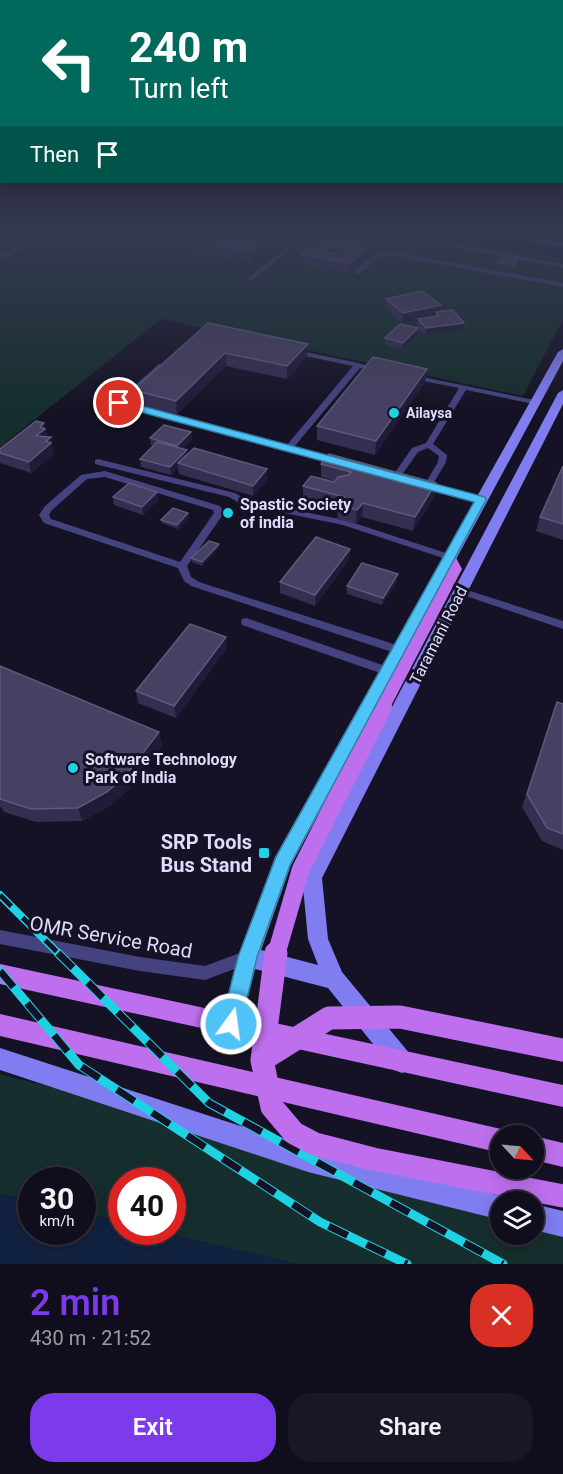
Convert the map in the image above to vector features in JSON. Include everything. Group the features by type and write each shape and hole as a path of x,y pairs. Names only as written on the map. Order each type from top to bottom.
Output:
{"main road":[{"path":"449,557 455,569 301,869 275,958 262,1060 272,1107 294,1133 315,1144 373,1159 563,1196"},
{"path":"0,975 563,1096"},
{"path":"262,1060 329,1018 400,1017 563,1050"},
{"path":"0,1025 490,1138"},
{"path":"544,1150 563,1155"}],"street":[{"name":"Taramani Road","path":"231,1024 248,957 282,863 563,352"},
{"name":"Taramani Road","path":"334,979 318,939 312,877 563,393"},
{"path":"248,957 334,979 402,1062"},
{"path":"0,1059 308,1160 490,1205"},
{"path":"544,1219 563,1224"}],"lane":[{"path":"290,350 390,372"},
{"path":"168,359 119,403 353,465"},
{"path":"289,448 357,365"},
{"path":"400,374 534,402"},
{"path":"396,477 415,450 429,445 464,387"},
{"path":"428,486 442,462 443,455 429,445"},
{"path":"98,462 232,495 244,502 345,523 449,557"},
{"path":"105,474 217,508 219,513 182,566 47,521 44,515 48,508 84,477 105,474"},
{"path":"385,474 407,480"},
{"path":"418,483 481,500"},
{"path":"182,566 187,579 195,584 399,650"},
{"path":"461,591 563,625"},
{"path":"246,622 387,671"},
{"name":"OMR Service Road","path":"0,937 140,964 205,973 248,957"}],"green space":[{"path":"0,293 563,293 563,319 523,396 161,319 0,447"},
{"path":"0,1074 490,1200 490,1245 544,1245 544,1214 563,1218 563,1264 297,1264 186,1238 186,1167 108,1167 108,1219 96,1216 96,1167 18,1167 18,1198 0,1194"}],"water":[{"path":"0,1194 18,1198 18,1245 96,1245 96,1216 108,1219 108,1245 186,1245 186,1238 297,1264 0,1264"}],"building":[{"path":"425,293 441,305 403,313 386,299"},
{"path":"453,310 464,323 426,328 418,319 439,316 436,312"},
{"path":"208,323 308,344 287,366 225,353 176,401 133,390"},
{"path":"400,324 418,328 403,343 385,338"},
{"path":"373,357 427,369 376,441 317,426"},
{"path":"36,421 44,423 40,427 45,429 36,436 51,437 46,441 51,443 29,462 0,453 0,449"},
{"path":"164,425 191,432 177,446 150,438"},
{"path":"157,442 187,450 170,467 140,459"},
{"path":"194,448 267,469 253,486 178,463"},
{"path":"329,454 436,483 415,517 363,503 357,510 338,505 344,497 303,486 311,476 334,482 338,477 351,472 321,464"},
{"path":"563,466 563,524 540,517"},
{"path":"129,483 157,492 142,507 113,497"},
{"path":"173,508 188,513 177,525 161,520"},
{"path":"316,537 350,549 315,595 280,582"},
{"path":"209,541 219,544 202,562 191,558"},
{"path":"362,563 398,574 383,598 347,586"},
{"path":"190,624 226,637 174,706 136,691"},
{"name":"Software Technology Park of India","path":"0,666 159,732 126,775 107,792 78,808 31,809 0,799"},
{"path":"557,702 563,704 563,834 547,828 527,794"}],"railway":[{"path":"0,895 58,953"},
{"path":"58,953 209,1103 503,1264"},
{"path":"0,971 79,1065 320,1222 407,1264"}],"place":[{"name":"Ailaysa","path":"394,413"},
{"name":"Spastic Society of india","path":"228,513"},
{"name":"Software Technology Park of India","path":"73,768"},
{"name":"SRP Tools Bus Stand","path":"264,853"}],"route":[{"path":"119,403 481,500 282,863 248,957 231,1024"}]}
